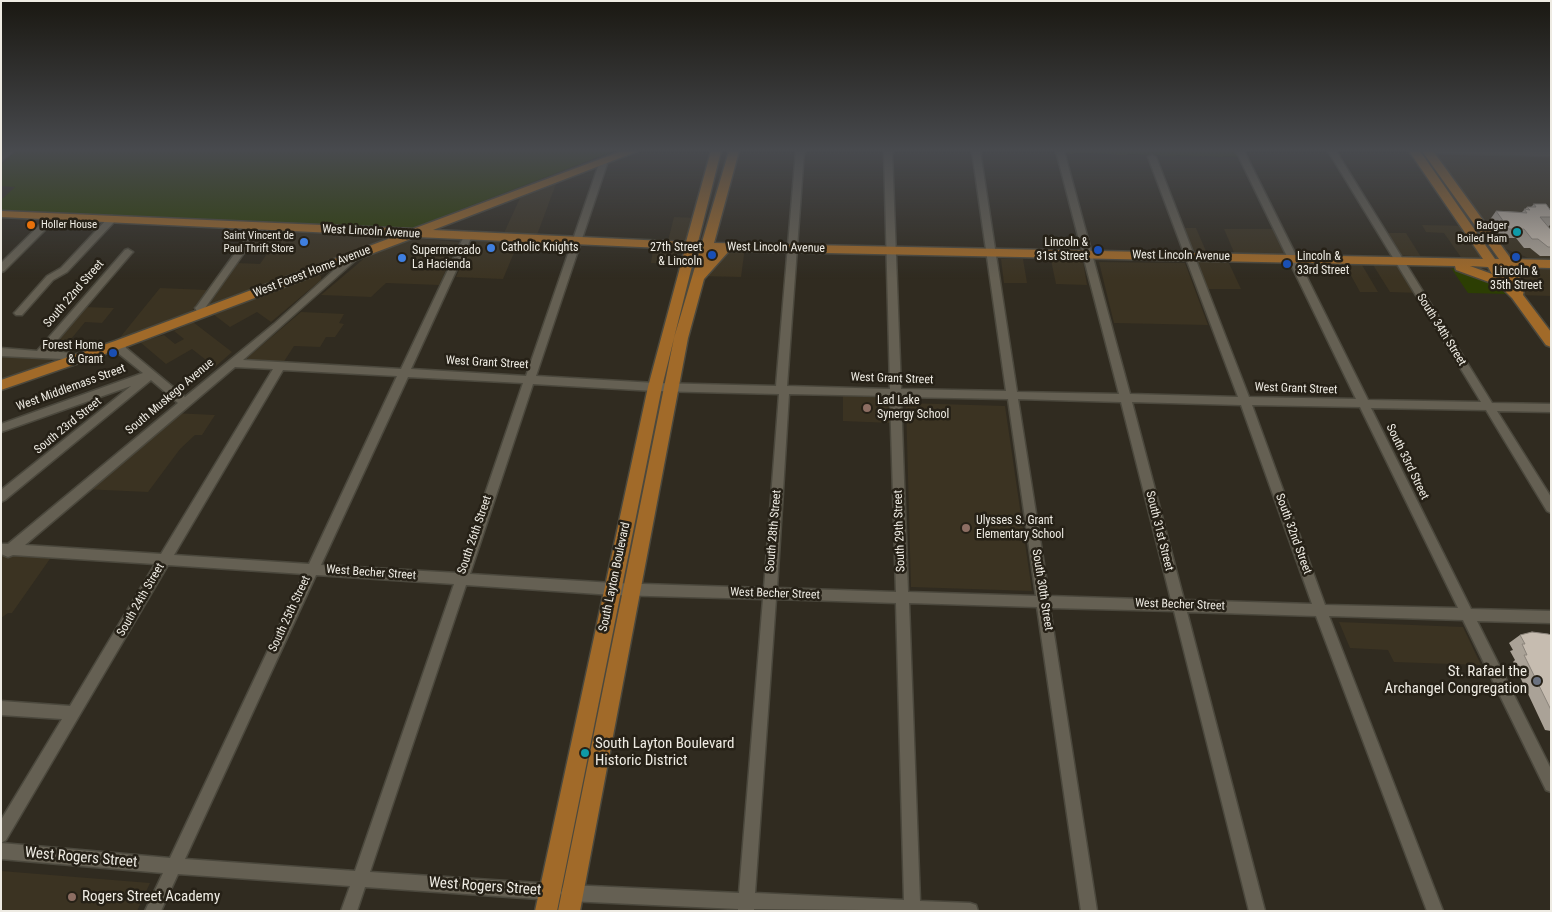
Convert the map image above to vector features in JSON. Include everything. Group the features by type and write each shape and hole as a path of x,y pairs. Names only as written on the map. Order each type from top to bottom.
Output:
{"main road":[{"name":"West Forest Home Avenue","path":"1,385 120,344 517,194"},
{"name":"South Layton Boulevard","path":"546,911 655,387 673,310 705,194"},
{"name":"South Layton Boulevard","path":"571,902 681,338 722,194"},
{"path":"1443,194 1504,282 1518,295 1551,342"},
{"path":"1458,194 1509,264 1518,289 1518,295"},
{"name":"West Lincoln Avenue","path":"1,214 692,246 1551,264"},
{"path":"1496,245 1530,259 1551,264"},
{"path":"697,279 726,246"},
{"path":"1439,263 1504,282"}],"street":[{"name":"South 26th Street","path":"349,911 460,580 593,194"},
{"name":"South 28th Street","path":"746,907 785,398 781,384 796,194"},
{"name":"South 29th Street","path":"889,194 912,910"},
{"name":"South 30th Street","path":"983,194 1089,911"},
{"name":"South 31st Street","path":"1072,194 1257,911"},
{"name":"South 32nd Street","path":"1166,194 1246,401 1320,609 1435,911"},
{"name":"South 33rd Street","path":"1261,194 1551,785"},
{"name":"South 34th Street","path":"1358,194 1551,508"},
{"path":"1,269 54,217"},
{"path":"19,313 50,278 64,270 112,219"},
{"path":"202,313 200,308 259,226"},
{"name":"South 25th Street","path":"153,911 468,236"},
{"name":"South 22nd Street","path":"40,354 128,252"},
{"name":"South Muskego Avenue","path":"4,552 232,363 355,256"},
{"path":"310,273 324,274 327,282"},
{"path":"120,344 122,350 184,403"},
{"path":"1,352 68,356 69,362"},
{"name":"West Grant Street","path":"232,363 529,378 655,387 1551,408"},
{"name":"South 24th Street","path":"1,835 280,366"},
{"name":"West Middlemass Street","path":"1,428 151,375"},
{"name":"South 23rd Street","path":"1,497 151,375"},
{"name":"West Becher Street","path":"4,552 164,560 633,590 1551,617"},
{"path":"1,708 74,713"},
{"name":"West Rogers Street","path":"1,851 174,866 550,892 571,902 970,911"}],"shaded area":[{"path":"531,194 552,194 537,235 504,233 520,198"},
{"path":"1458,194 1551,194 1551,296 1517,295 1509,264 1536,261 1496,245"},
{"path":"674,217 699,218 692,246 667,245"},
{"path":"1422,225 1468,226 1492,264 1465,263 1444,233 1426,232"},
{"path":"1178,228 1196,228 1208,256 1226,257 1241,289 1203,289"},
{"path":"1224,229 1278,229 1292,258 1236,257"},
{"path":"263,231 389,238 209,305 237,263 260,264 273,245 251,244"},
{"path":"1386,233 1406,233 1421,257 1401,255"},
{"path":"414,238 459,242 439,285 386,283 371,297 321,295 367,256"},
{"path":"477,241 518,243 503,279 456,277 471,243"},
{"path":"726,247 745,247 741,277 700,276"},
{"path":"653,250 677,251 674,264 651,263"},
{"path":"1001,259 1023,259 1027,283 1004,283"},
{"path":"1342,259 1359,260 1378,292 1360,292"},
{"path":"1051,260 1083,261 1087,285 1056,284"},
{"path":"1370,260 1399,261 1419,293 1390,292"},
{"path":"1099,262 1185,263 1208,325 1114,323"},
{"path":"316,275 321,276 321,280 271,322 257,312 230,327 213,314"},
{"path":"160,288 207,290 191,312 118,340"},
{"path":"84,307 114,308 102,323 85,322 62,350 49,349"},
{"path":"301,312 344,314 339,323 344,324 335,337 326,337 320,347 294,346 283,363 247,361 248,357"},
{"path":"193,322 232,352 215,367 192,349 166,364 140,342 164,335 175,344 184,339 174,331"},
{"path":"1,357 51,360 48,364 1,380"},
{"name":"Lad Lake Synergy School","path":"843,396 887,397 890,400 891,423 843,421"},
{"name":"Ulysses S. Grant Elementary School","path":"906,403 1005,406 1032,591 911,587"},
{"path":"173,413 215,415 202,435 195,435 180,449 148,492 82,489"},
{"path":"1,549 54,553 12,613 8,613 1,618"},
{"path":"1339,622 1463,627 1481,665 1394,662 1388,650 1350,648"},
{"name":"Rogers Street Academy","path":"1,871 150,883 137,911 1,911"}],"green space":[{"path":"8,194 503,194 410,229 1,210 1,200"},
{"path":"1451,268 1499,283 1509,294 1468,293"}],"building":[{"path":"1534,204 1546,204 1551,211 1551,217 1540,217 1551,230 1551,247 1548,247 1538,239 1532,239 1524,229 1509,229 1496,211 1527,213 1524,209 1530,210 1527,207 1536,207"},
{"path":"1532,632 1551,635 1551,710 1524,655 1527,655 1522,644 1525,644 1520,635"}],"place":[{"name":"Holler House","path":"31,225"},
{"name":"Badger Boiled Ham","path":"1517,232"},
{"name":"Saint Vincent de Paul Thrift Store","path":"304,242"},
{"name":"Catholic Knights","path":"491,248"},
{"name":"Lincoln & 31st Street","path":"1098,250"},
{"name":"27th Street & Lincoln","path":"712,255"},
{"name":"Lincoln & 35th Street","path":"1516,257"},
{"name":"Supermercado La Hacienda","path":"402,258"},
{"name":"Lincoln & 33rd Street","path":"1287,264"},
{"name":"Forest Home & Grant","path":"113,353"},
{"name":"Lad Lake Synergy School","path":"867,408"},
{"name":"Ulysses S. Grant Elementary School","path":"966,528"},
{"name":"St. Rafael the Archangel Congregation","path":"1537,681"},
{"name":"South Layton Boulevard Historic District","path":"585,753"},
{"name":"Rogers Street Academy","path":"72,897"}]}
